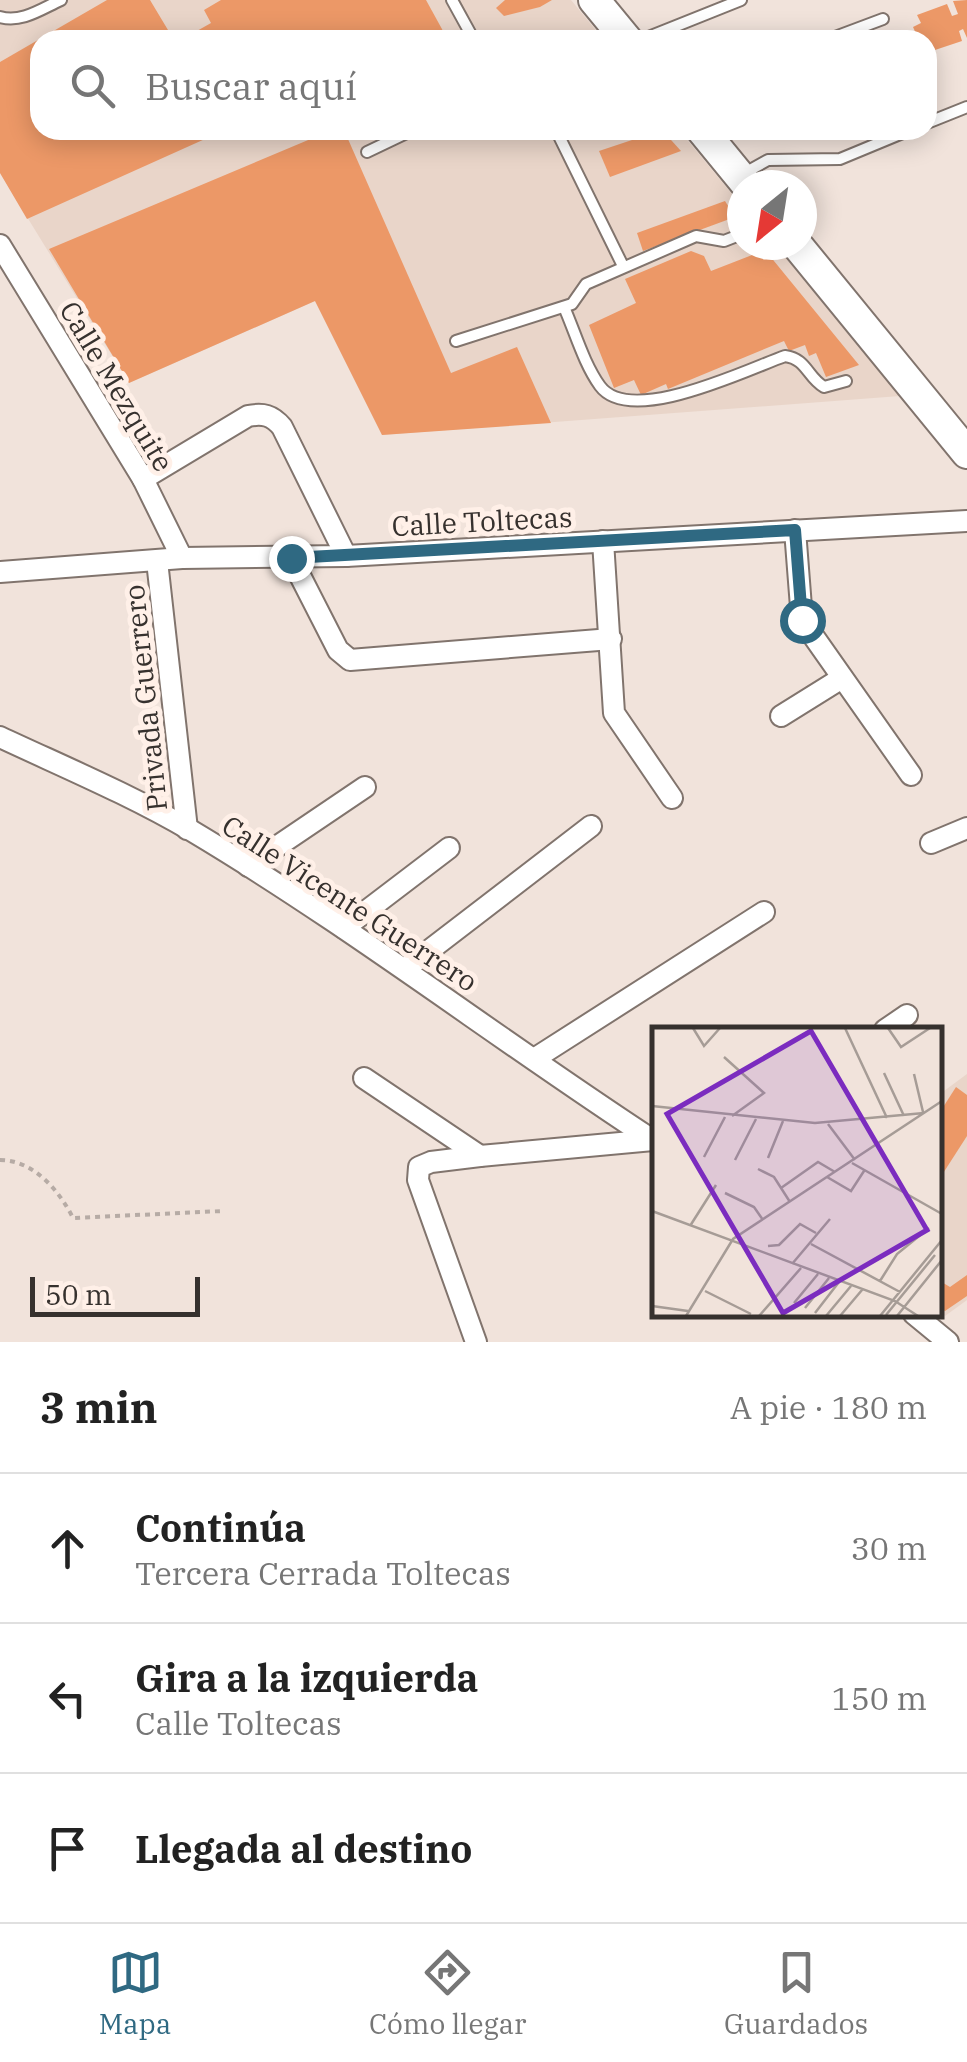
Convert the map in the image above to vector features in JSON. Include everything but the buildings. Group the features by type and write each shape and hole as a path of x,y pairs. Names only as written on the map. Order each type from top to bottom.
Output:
{"street":[{"path":"594,0 619,30"},
{"path":"710,140 736,170"},
{"name":"Calle Mezquite","path":"0,246 143,479 182,558"},
{"path":"808,260 967,454"},
{"path":"143,479 248,416 266,414 282,427 346,556"},
{"name":"Calle Toltecas","path":"0,572 182,558 346,556 967,521"},
{"path":"795,530 802,620 911,774"},
{"path":"603,541 614,713 672,798"},
{"path":"291,558 338,650 345,658 356,661 611,638"},
{"name":"Privada Guerrero","path":"157,561 187,829"},
{"path":"781,716 842,678"},
{"name":"Calle Vicente Guerrero","path":"0,737 187,829 248,866 406,969 652,1140"},
{"path":"248,866 366,787"},
{"path":"406,969 591,826"},
{"path":"931,843 967,828"},
{"path":"344,928 449,848"},
{"path":"534,1059 764,912"},
{"path":"889,1027 907,1015"},
{"path":"364,1078 480,1156"},
{"path":"476,1342 419,1167 480,1156 652,1141"},
{"path":"917,1317 938,1338"}],"lane":[{"path":"0,17 24,18 61,0"},
{"path":"452,0 468,30"},
{"path":"666,30 741,0"},
{"path":"853,30 882,19"},
{"path":"937,119 967,106"},
{"path":"367,152 392,140"},
{"path":"561,140 623,266"},
{"path":"756,170 768,160 840,159 886,140"},
{"path":"456,341 574,303 586,284 696,236 727,240"},
{"path":"564,307 599,384 622,400 669,397 785,356 800,360 824,387 846,381"}],"path":[{"path":"0,1160 15,1160 59,1191 73,1218 222,1211"}],"shaded area":[{"path":"0,0 571,0 596,30 30,30 30,140 687,140 727,188 727,260 787,260 900,396 382,435 315,301 129,383 0,173"},
{"path":"967,1074 967,1300 945,1316 942,1314 942,1093"}],"route":[{"path":"291,558 795,530 802,620"}]}
